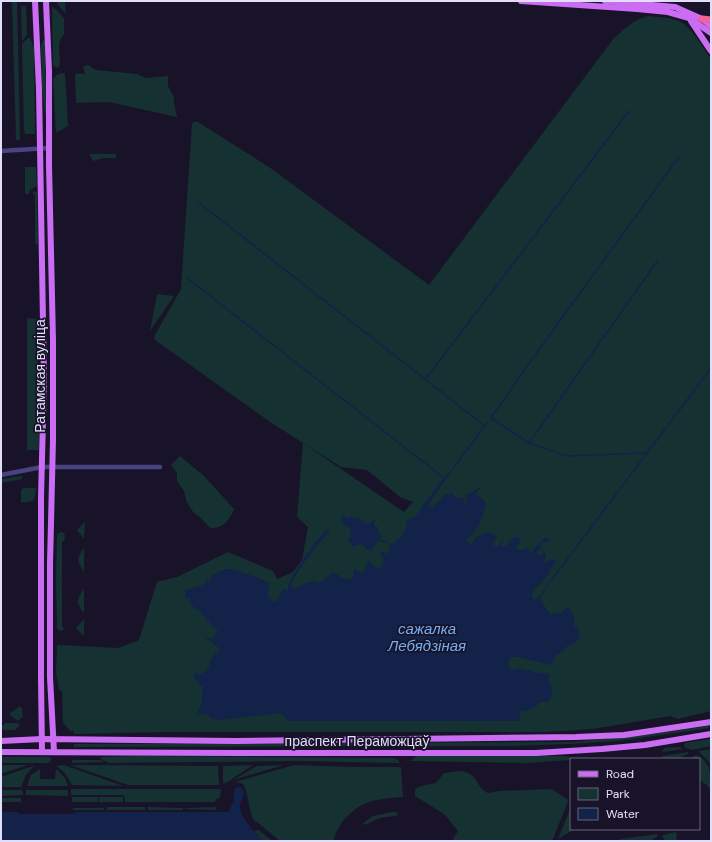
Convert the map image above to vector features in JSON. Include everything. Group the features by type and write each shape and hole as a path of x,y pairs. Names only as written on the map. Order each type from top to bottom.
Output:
{"highway":[{"path":"702,19 711,20"}],"main road":[{"name":"Ратамская вуліца","path":"36,1 44,380 40,610 42,752"},
{"name":"Ратамская вуліца","path":"46,1 49,71 53,340 50,677 54,752"},
{"path":"521,1 668,12 689,18 711,33"},
{"path":"606,1 669,6 682,9 702,19 711,26"},
{"path":"689,18 711,51"},
{"name":"праспект Пераможцаў","path":"1,741 42,739 236,741 576,737 624,735 711,722"},
{"name":"праспект Пераможцаў","path":"1,752 536,753 598,750 638,746 711,734"}],"street":[{"path":"1,152 49,148"},
{"path":"1,475 42,467 160,466"}],"green space":[{"path":"12,1 17,1 20,140 16,140"},
{"path":"59,1 65,1 66,14 58,5 57,3"},
{"path":"21,6 26,6 27,35 22,41"},
{"path":"52,6 64,18 64,35 59,44 60,64 57,68 53,65"},
{"path":"648,16 664,17 684,24 693,33 711,59 711,711 678,719 670,716 593,729 547,732 168,732 74,734 74,731 70,731 63,723 62,691 59,690 56,672 57,646 118,648 139,640 157,582 177,577 228,552 273,571 277,579 293,572 302,560 308,527 297,517 303,443 404,512 413,502 400,497 367,470 341,467 270,422 155,340 155,335 181,289 192,124 194,122 198,122 269,167 429,285 614,38 633,23"},
{"path":"30,38 34,48 35,134 25,134 24,130 22,44"},
{"path":"43,40 45,42 46,113 42,87 41,45"},
{"path":"88,65 96,70 137,74 145,78 168,76 168,86 174,97 177,117 109,102 76,103 75,74 85,74 83,66"},
{"path":"65,73 68,126 56,133 53,79 58,74"},
{"path":"89,154 114,154 116,155 116,158 103,158 93,161"},
{"path":"25,167 36,167 37,186 30,190 29,194 25,194"},
{"path":"33,191 37,192 38,245 35,244 35,194 33,194"},
{"path":"157,294 174,296 150,331"},
{"path":"28,318 37,319 39,450 27,450"},
{"path":"180,456 204,476 234,509 228,521 222,526 210,528 194,513 189,506 184,491 177,481 177,473 171,465"},
{"path":"22,476 22,479 1,483 1,479"},
{"path":"23,488 36,488 33,500 29,502 21,502 21,490"},
{"path":"85,522 84,539 77,530"},
{"path":"60,532 64,533 65,536 64,541 62,541 62,627 64,629 61,631 57,628 56,580 57,535"},
{"path":"84,548 84,572 78,560"},
{"path":"84,588 84,613 79,606 78,601"},
{"path":"84,619 84,636 76,628"},
{"path":"20,706 23,717 18,721 9,714"},
{"path":"5,723 18,723 20,725 15,730 5,730 2,729 2,726"},
{"path":"708,726 709,728 618,741 569,744 504,746 74,747 74,744 571,742 654,734"},
{"path":"711,739 711,746 692,750 684,747 685,743"},
{"path":"679,747 684,749 662,752 664,748"},
{"path":"711,749 710,763 698,751"},
{"path":"688,752 688,754 678,758 664,758 662,756"},
{"path":"418,755 565,756 570,758 570,760 527,763 410,761"},
{"path":"696,755 703,759 709,767 709,775 710,768 711,769 711,790 707,786 707,783 706,785 700,780 700,758 690,758"},
{"path":"1,757 48,757 51,758 51,760 48,763 1,763"},
{"path":"101,757 393,758 398,760 400,763 295,761 109,763 101,759"},
{"path":"72,760 101,760 105,762 72,763"},
{"path":"1,765 28,765 1,774"},
{"path":"64,765 123,786 72,785 65,773 56,766"},
{"path":"70,765 218,766 219,785 128,785"},
{"path":"253,765 226,783 223,783 223,766"},
{"path":"284,765 233,780 257,766"},
{"path":"294,765 401,767 403,797 377,800 356,809 338,828 334,841 280,841 253,819 243,784 235,782"},
{"path":"33,766 26,775 21,787 1,787 1,777"},
{"path":"40,769 40,779 55,779 56,769 65,778 68,786 27,786 31,775"},
{"path":"461,771 474,777 481,787 488,793 499,791 552,789 567,799 568,802 552,841 452,841 458,831 444,814 415,796 415,789 421,786 436,783 444,773"},
{"path":"71,789 221,789 220,798 216,799 215,802 125,802 124,795 71,795"},
{"path":"1,790 22,790 23,795 1,796"},
{"path":"26,790 68,790 68,796 26,795"},
{"path":"72,797 98,797 98,802 72,802"},
{"path":"99,797 123,797 123,802 99,802"},
{"path":"1,798 21,798 21,802 1,802"},
{"path":"107,807 145,807 145,810 107,810"},
{"path":"148,807 183,808 183,810 148,810"},
{"path":"216,807 216,810 185,809 185,808"},
{"path":"73,808 104,808 104,810 73,810"},
{"path":"570,809 570,830 573,830 558,839"},
{"path":"396,812 398,815 380,818 365,825 363,823 373,816"},
{"path":"259,830 272,841 262,841 254,831"},
{"path":"676,832 677,841 665,841 662,836 666,834"},
{"path":"657,834 658,836 650,841 618,841 621,839"}],"water":[{"name":"сажалка Лебядзіная","path":"452,470 428,505 429,507 434,507 436,503 438,503 439,499 441,500 445,494 449,495 450,493 459,498 462,497 465,502 464,504 466,505 466,495 481,487 476,494 486,503 480,523 466,541 467,543 471,544 475,538 489,533 497,537 493,543 494,546 500,546 499,544 505,537 501,544 505,547 514,537 519,537 520,544 516,545 517,549 523,550 525,547 531,554 545,537 551,539 540,545 541,549 538,549 537,553 541,556 545,549 544,551 546,556 544,561 548,562 549,560 553,559 556,562 544,580 533,590 532,597 534,600 539,597 551,581 540,600 551,615 557,613 560,614 565,609 569,608 575,619 573,625 579,630 578,635 580,637 576,642 566,647 555,656 551,665 518,657 511,657 507,664 511,671 518,668 525,671 529,669 533,672 549,674 552,695 548,702 540,702 532,709 530,708 528,712 526,710 520,712 519,715 521,720 519,721 289,721 280,713 218,720 210,718 209,715 197,713 201,705 203,687 197,680 194,679 194,673 200,674 206,671 210,663 209,660 212,659 214,653 217,654 219,648 202,635 211,639 218,630 206,620 203,614 190,604 191,601 189,598 185,598 185,590 203,585 207,580 211,580 212,575 224,569 230,569 248,574 269,583 267,595 274,602 278,600 283,589 288,590 288,585 293,575 324,532 329,528 329,531 303,564 290,585 295,589 303,584 315,581 317,583 321,582 332,573 338,574 340,577 347,579 353,578 354,569 361,572 365,571 366,564 369,561 375,567 381,568 384,560 380,553 383,552 387,554 391,548 389,547 389,544 378,540 372,550 369,551 363,545 359,544 357,546 351,546 352,544 348,540 351,536 350,530 341,522 344,513 345,519 351,516 355,519 358,517 367,524 375,520 374,526 378,527 378,533 382,536 380,540 384,540 391,544 395,543 404,531 407,520 415,517 444,477"},
{"path":"237,787 242,788 244,792 240,805 242,814 262,841 1,841 1,812 17,812 20,814 73,814 76,812 229,812 234,802 234,790"}],"waterway":[{"path":"425,380 629,111"},
{"path":"646,453 566,456 529,443 491,418 678,158"},
{"path":"198,202 485,426"},
{"path":"529,443 658,260"},
{"path":"187,278 444,478"},
{"path":"551,581 711,368"},
{"path":"452,470 487,423"}]}
